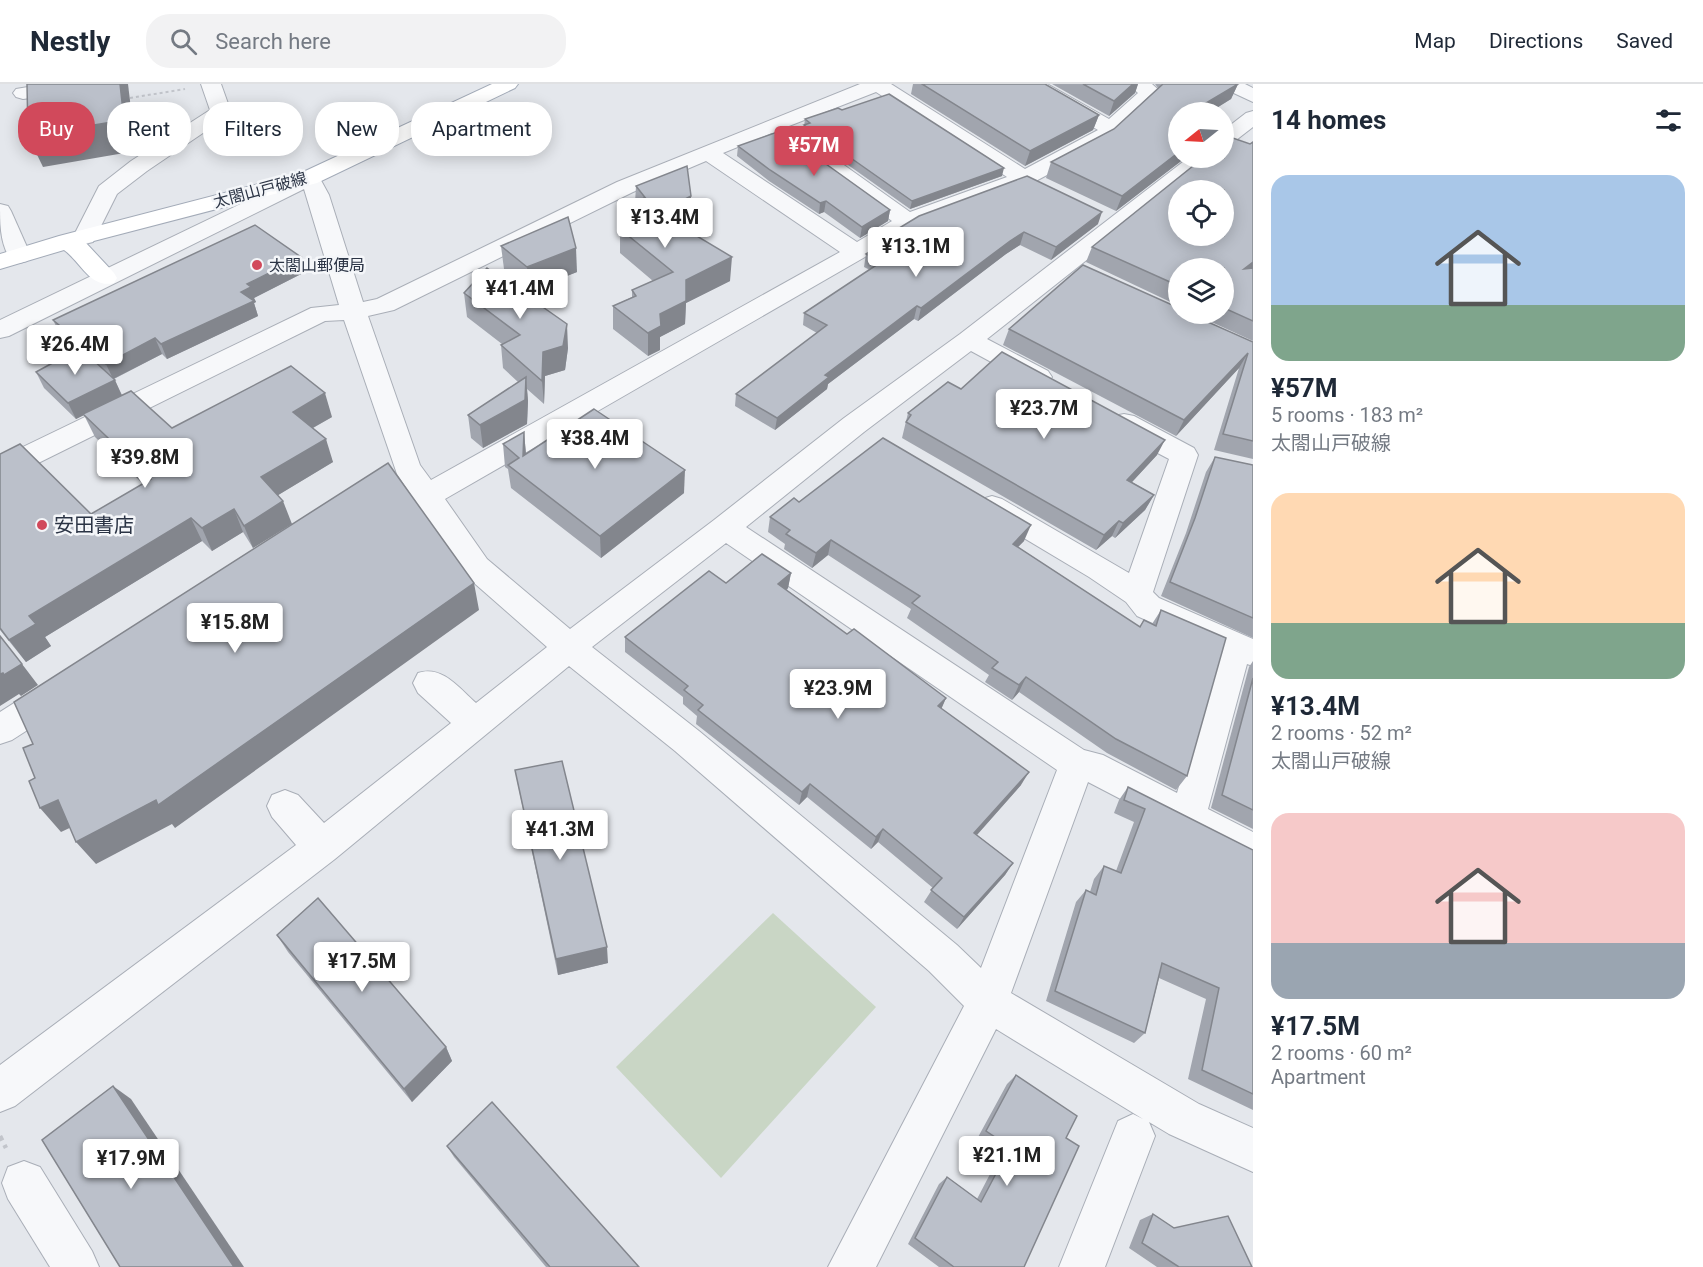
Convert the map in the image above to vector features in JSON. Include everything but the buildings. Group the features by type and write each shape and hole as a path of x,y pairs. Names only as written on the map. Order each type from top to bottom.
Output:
{"main road":[{"name":"太閤山戸破線","path":"10,259 76,239 309,178 508,84"},
{"path":"76,239 77,248 105,278"}],"street":[{"path":"22,93 91,84"},
{"path":"76,239 107,191 139,166 221,112 211,84"},
{"path":"0,470 320,313 354,312 385,305 625,187 878,84 1024,178 1045,188"},
{"path":"1033,84 1111,129"},
{"path":"427,496 857,252 907,221 1024,178 1100,139 1151,92 1138,84"},
{"path":"1230,84 1253,96"},
{"path":"1234,132 1253,117"},
{"path":"774,125 907,221"},
{"path":"708,153 857,252"},
{"path":"0,1091 322,848 569,647 725,528 854,425 969,340 1065,264 1108,218 1186,168"},
{"path":"0,330 309,178 318,195 354,312 396,474 427,496 476,567 569,647 687,741 918,936 988,1002 1184,1119 1253,1150"},
{"path":"0,211 10,259"},
{"path":"1065,264 1090,275"},
{"path":"969,340 1063,390"},
{"path":"1103,412 1195,458 1137,594"},
{"path":"854,425 882,441"},
{"path":"971,494 1137,594 1148,607 1245,650 1188,817"},
{"path":"725,528 1077,764 1091,766 1253,851"},
{"path":"0,730 79,679"},
{"path":"430,683 475,723"},
{"path":"861,1263 988,1002 1077,764"},
{"path":"285,806 322,848"},
{"path":"1082,1267 1133,1136"},
{"path":"24,1184 76,1267"}],"green space":[{"path":"773,913 876,1007 721,1178 616,1067"}],"place":[{"name":"太閤山郵便局","path":"257,265"},
{"name":"安田書店","path":"42,525"}]}
